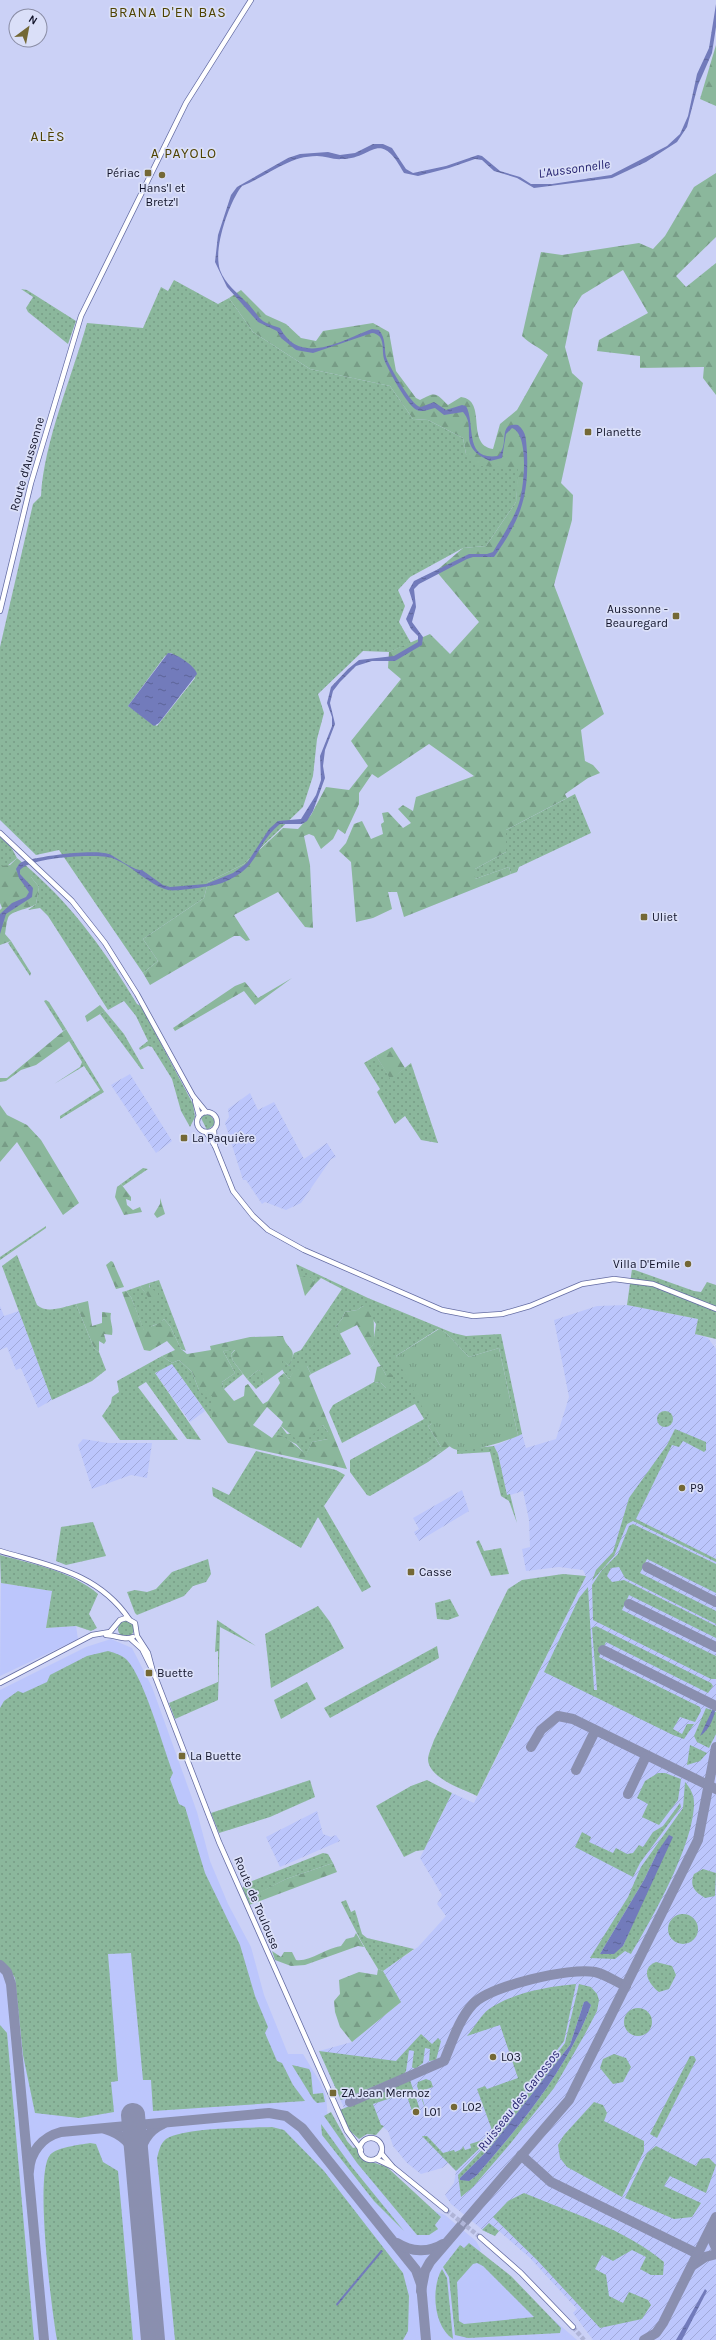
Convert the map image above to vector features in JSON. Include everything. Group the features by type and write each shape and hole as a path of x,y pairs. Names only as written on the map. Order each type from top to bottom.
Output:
{"main road":[{"name":"Route d'Aussonne","path":"0,611 31,483 78,323 186,103 251,0"},
{"path":"0,833 37,866 72,902 105,943 137,994 193,1096 206,1112 214,1115 217,1119 214,1130 215,1146"},
{"path":"193,1096 199,1116 199,1127 206,1132 215,1146 233,1191 249,1212 268,1230 304,1250 442,1310 473,1316 502,1314 530,1306 582,1284 614,1279 632,1280 653,1284 716,1309"},
{"path":"199,1116 206,1112"},
{"path":"206,1132 214,1130"},
{"path":"706,1305 716,1312"},
{"path":"0,1551 85,1578 104,1590 124,1609 129,1619 137,1626 137,1633 131,1639 125,1639 119,1636 98,1635 83,1641"},
{"path":"70,1573 108,1598 122,1612 123,1619"},
{"path":"0,1683 95,1634 110,1632 123,1619 129,1619"},
{"path":"117,1624 116,1631 119,1636"},
{"name":"Route de Toulouse","path":"137,1633 138,1639 148,1653 153,1671"},
{"name":"Route de Toulouse","path":"131,1639 142,1649 153,1671 219,1842 351,2139 361,2150"},
{"path":"351,2139 358,2142 370,2139 377,2140 382,2147 381,2153 376,2159"},
{"path":"364,2141 361,2150 365,2158 370,2160 376,2159 393,2167"},
{"path":"381,2153 393,2167 446,2210"},
{"path":"480,2237 510,2262 572,2327"}],"shaded area":[{"path":"130,1074 172,1141 156,1153 111,1085"},
{"path":"250,1093 258,1110 274,1102 304,1159 327,1143 336,1157 331,1159 301,1203 286,1210 265,1202 262,1204 246,1180 243,1180 225,1123 229,1117 228,1109"},
{"path":"627,1305 698,1319 695,1334 708,1338 716,1349 716,2340 593,2340 573,2313 577,2309 530,2258 499,2231 495,2236 484,2231 451,2204 445,2195 454,2183 456,2171 448,2163 442,2168 421,2174 407,2163 393,2146 388,2131 344,2108 319,2051 352,2042 401,2002 383,1971 418,1947 446,1916 437,1904 442,1895 420,1858 452,1793 474,1803 586,1576 583,1570 559,1567 526,1571 522,1549 530,1547 529,1520 523,1491 507,1496 498,1454 494,1446 522,1434 526,1448 556,1439 569,1397 554,1320 597,1306"},
{"path":"0,1306 4,1316 19,1311 52,1400 38,1408 21,1368 16,1370 7,1347 0,1350"},
{"path":"172,1363 205,1411 190,1422 155,1373"},
{"path":"83,1439 108,1443 152,1443 147,1478 131,1475 92,1489 78,1445"},
{"path":"462,1490 469,1511 419,1541 414,1532 419,1529 413,1518"},
{"path":"1,1583 52,1591 46,1628 76,1626 78,1639 0,1676"},
{"path":"111,1639 132,1648 152,1687 197,1812 210,1861 228,1904 251,1947 264,1995 288,2054 303,2054 320,2082 326,2096 328,2119 358,2162 432,2210 445,2215 476,2241 481,2250 478,2254 577,2340 0,2340 0,1690 86,1647"},
{"path":"317,1811 323,1834 331,1837 336,1835 340,1841 280,1867 266,1837"}],"green space":[{"path":"716,45 716,106 700,99"},
{"path":"716,173 716,237 676,276 686,287 716,263 716,395 703,378 704,367 640,368 640,356 597,351 599,340 648,313 623,270 582,295 573,309 565,347 572,373 583,383 561,483 573,495 572,520 554,585 604,714 581,730 585,761 593,765 600,773 588,778 565,794 567,798 506,830 506,852 475,869 475,879 509,867 511,874 404,917 397,892 388,892 392,909 373,918 356,922 351,862 339,851 346,843 354,824 362,821 371,839 383,834 381,824 384,822 382,813 388,812 403,828 411,823 398,809 403,805 413,811 416,797 474,776 429,744 378,778 372,774 359,793 359,804 345,834 338,829 333,839 321,849 314,836 309,834 304,836 310,865 313,928 305,927 278,892 234,915 250,940 246,941 240,936 234,936 150,985 143,973 158,961 143,939 204,898 208,882 244,864 283,828 298,829 311,815 326,787 349,790 368,766 351,741 401,679 388,668 389,652 430,634 450,654 479,622 436,571 463,548 486,546 516,502 518,468 481,466 466,454 463,438 428,420 413,419 390,386 310,369 253,332 229,298 241,290 266,315 286,324 301,338 316,341 323,331 373,323 389,332 396,371 416,398 420,400 433,394 441,398 448,405 461,397 469,400 476,414 480,440 485,446 493,449 500,424 517,410 548,355 522,336 541,252 562,255 639,243 653,249 665,236 694,187"},
{"path":"174,280 218,304 229,298 253,332 310,369 390,386 413,419 428,420 463,438 466,454 519,468 516,502 486,546 463,548 410,577 398,590 405,606 399,622 411,643 389,652 363,651 318,694 324,713 317,739 313,776 303,807 244,864 208,882 204,898 143,939 158,961 143,973 59,850 36,855 0,820 0,647 33,504 41,496 47,453 87,323 143,328 161,287 168,291","holes":["171,653 193,668 195,678 157,726 128,706 165,656"]},
{"path":"21,289 27,290 76,321 68,344 28,312 26,308 33,297"},
{"path":"575,794 591,833 519,867 517,872 511,874 509,867 475,879 475,869 506,852 506,830"},
{"path":"0,837 11,847 17,858 6,867 0,866"},
{"path":"17,858 31,870 31,877 39,887 36,904 10,915 5,934 11,941 0,945 0,910 2,908 0,903 0,866 10,865"},
{"path":"31,870 76,916 114,967 137,1004 141,1006 193,1104 195,1117 190,1127 181,1111 172,1079 152,1047 148,1046 140,1050 139,1048 148,1041 136,1016 124,1001 108,1010 48,916 40,908 28,910 36,904 39,887 31,877"},
{"path":"11,941 31,973 30,976 8,943"},
{"path":"292,978 255,1005 244,991 175,1031 173,1028 235,986 245,982 258,998"},
{"path":"46,1000 49,1002 66,1029 63,1031 44,1001"},
{"path":"100,1005 105,1011 87,1022 85,1016"},
{"path":"105,1011 124,1034 144,1069 141,1069 100,1014"},
{"path":"66,1029 72,1039 36,1065 21,1070 6,1081 0,1082 0,1078 7,1078"},
{"path":"72,1039 104,1092 60,1119 60,1116 100,1090 84,1066 54,1084 80,1067 82,1062 69,1041"},
{"path":"392,1047 405,1068 391,1080 376,1056"},
{"path":"376,1056 391,1079 411,1063 438,1143 421,1140 405,1116 395,1124 377,1092 380,1089 364,1063"},
{"path":"0,1105 7,1115 27,1125 41,1140 79,1203 63,1215 17,1142 0,1162"},
{"path":"204,1115 210,1115 214,1120 214,1125 207,1130 201,1118"},
{"path":"143,1168 148,1169 123,1186 121,1184"},
{"path":"121,1184 131,1197 131,1201 126,1199 127,1205 133,1210 140,1207 142,1212 124,1215 115,1197 117,1187"},
{"path":"160,1198 165,1214 157,1218 154,1214 160,1204"},
{"path":"46,1226 46,1228 0,1260 0,1257"},
{"path":"17,1255 37,1305 41,1308 50,1309 76,1304 94,1348 99,1352 106,1370 92,1381 52,1400 2,1266"},
{"path":"111,1261 113,1262 124,1287 116,1289 106,1265"},
{"path":"296,1264 368,1298 453,1333 466,1336 501,1334 522,1434 518,1436 499,1348 469,1357 446,1333 438,1329 396,1356 433,1423 428,1426 441,1447 441,1451 428,1459 428,1462 370,1496 367,1495 350,1472 350,1460 424,1419 415,1404 342,1443 329,1412 333,1405 374,1382 381,1383 386,1388 386,1375 370,1348 373,1345 376,1324 363,1306 357,1310 345,1312 342,1319 336,1326 351,1354 311,1374 307,1366 293,1373 289,1379 287,1377 281,1367 282,1358 289,1366 294,1353 301,1350 342,1289 321,1278 314,1285 314,1281 307,1276 300,1278"},
{"path":"632,1269 694,1291 701,1292 707,1282 716,1285 716,1339 695,1334 698,1319 627,1305"},
{"path":"307,1275 314,1281 314,1285 305,1296 300,1278"},
{"path":"159,1280 186,1351 181,1349 170,1326 164,1319 160,1324 154,1325 144,1331 131,1297 126,1291 140,1286 152,1301 149,1283"},
{"path":"149,1283 149,1287 158,1293 158,1299 152,1302 140,1286"},
{"path":"126,1291 131,1297 144,1330 160,1323 164,1319 170,1326 181,1349 187,1354 211,1350 210,1346 250,1337 283,1336 293,1352 292,1360 289,1366 282,1359 282,1370 264,1383 262,1372 258,1370 247,1379 233,1361 231,1354 235,1350 223,1351 235,1373 222,1382 224,1389 234,1401 244,1396 245,1386 248,1384 263,1404 268,1401 280,1383 278,1378 284,1373 289,1379 298,1363 307,1366 311,1374 309,1376 347,1469 228,1443 212,1420 212,1396 206,1397 199,1390 192,1372 179,1360 172,1363 162,1356 175,1350 167,1341 150,1351 144,1350 122,1292","holes":["267,1407 283,1422 281,1426 302,1444 323,1425 328,1432 328,1439 312,1442 306,1454 284,1437 275,1434 272,1438 253,1425"]},
{"path":"88,1301 92,1326 102,1323 102,1312 111,1313 112,1335 104,1334 106,1341 104,1344 99,1341 99,1352 94,1348 76,1304"},
{"path":"363,1306 370,1311 374,1321 374,1342 370,1348 357,1325 339,1334 336,1326 342,1319 345,1312 357,1310"},
{"path":"439,1329 446,1333 469,1357 499,1348 518,1436 485,1447 466,1450 452,1448 445,1442 422,1407 396,1356"},
{"path":"235,1349 231,1354 233,1361 243,1374 224,1389 222,1382 235,1373 223,1351"},
{"path":"162,1356 172,1363 179,1360 192,1372 199,1390 212,1395 212,1420 172,1364 155,1373 201,1440 187,1439 146,1382 138,1387 178,1440 120,1440 102,1416 111,1403 112,1397 119,1392 117,1381"},
{"path":"381,1366 386,1375 395,1374 386,1388 381,1383 374,1382 377,1367"},
{"path":"258,1370 263,1372 264,1383 256,1389 247,1379"},
{"path":"665,1411 671,1413 673,1419 671,1425 665,1427 659,1425 657,1419 659,1413"},
{"path":"433,1423 450,1446 428,1462 428,1459 441,1451 441,1447 428,1426"},
{"path":"323,1425 328,1432 328,1439 312,1442 306,1455 296,1444 275,1434 281,1426 287,1434 318,1429"},
{"path":"675,1429 706,1442 706,1450 704,1452 683,1441 679,1447 672,1445 636,1519 716,1559 716,1562 633,1521 627,1524 614,1556 592,1581 596,1570 613,1552 629,1498 667,1445"},
{"path":"494,1446 498,1454 507,1495 510,1494 517,1523 509,1501 501,1496 490,1452 457,1454 457,1450"},
{"path":"256,1451 336,1470 345,1475 324,1506 371,1587 362,1592 318,1517 301,1548 213,1496 212,1487 229,1495"},
{"path":"93,1522 106,1556 66,1565 56,1561 61,1527"},
{"path":"633,1524 716,1564 716,1593 647,1559 640,1573 716,1611 716,1624 625,1578 619,1567 611,1568 607,1576 612,1582 624,1580 716,1626 716,1638 629,1595 622,1610 716,1656 716,1679 711,1679 593,1620 592,1585 602,1570 618,1554 629,1526"},
{"path":"479,1540 484,1551 501,1548 509,1574 491,1576 476,1542"},
{"path":"0,1555 38,1565 64,1574 76,1579 98,1594 89,1614 97,1628 91,1631 76,1626 46,1628 52,1591 1,1583"},
{"path":"208,1559 211,1574 206,1582 193,1586 184,1596 137,1615 135,1613 127,1592 135,1590 147,1592 156,1589 172,1572"},
{"path":"563,1574 586,1576 477,1796 447,1782 439,1777 429,1765 429,1754 434,1740 508,1589 522,1580"},
{"path":"588,1587 594,1690 597,1690 592,1628 596,1626 711,1683 713,1686 708,1693 606,1642 599,1657 700,1707 701,1711 695,1722 680,1717 673,1729 682,1734 687,1724 694,1724 684,1739 544,1672 579,1598"},
{"path":"450,1599 459,1616 448,1620 437,1619 435,1603"},
{"path":"318,1606 330,1622 344,1648 271,1688 265,1634"},
{"path":"217,1620 256,1646 220,1627 218,1700 175,1719 169,1703 218,1682 218,1651 215,1652"},
{"path":"126,1621 133,1626 134,1629 129,1636 126,1637 119,1632 118,1629 123,1622"},
{"path":"437,1646 439,1658 330,1718 324,1708"},
{"path":"108,1651 121,1655 127,1660 140,1682 153,1714 173,1773 170,1779 179,1804 185,1807 205,1873 240,1945 255,1996 268,2027 265,2033 277,2061 282,2063 293,2085 305,2101 153,2111 151,2080 143,2080 131,1953 108,1954 118,2081 111,2082 114,2112 79,2118 35,2113 23,2055 15,1978 10,1970 0,1961 0,1708 4,1701 18,1691 23,1693 47,1682 50,1675 87,1656"},
{"path":"307,1682 316,1699 281,1719 274,1700"},
{"path":"706,1708 716,1712 716,1734 709,1748 697,1742 694,1736"},
{"path":"690,1745 707,1753 700,1761 687,1765"},
{"path":"658,1773 665,1773 681,1779 678,1800 659,1825 642,1817 648,1804 637,1798 645,1781"},
{"path":"310,1780 315,1797 270,1817 219,1833 211,1813"},
{"path":"427,1780 452,1793 424,1850 416,1851 404,1857 376,1806 411,1786"},
{"path":"685,1782 691,1791 694,1803 692,1820 687,1839 680,1860 660,1902 631,1954 625,1951 615,1959 590,1958 628,1897 641,1867 683,1808","holes":["658,1851 638,1911 623,1946 600,1954 644,1880"]},
{"path":"680,1803 681,1807 640,1863 633,1877 575,1847 582,1832 591,1837 589,1842 613,1853 616,1848 627,1854 633,1853 639,1845 643,1847 653,1832 663,1826"},
{"path":"323,1853 328,1854 333,1863 286,1879 261,1892 260,1901 249,1905 242,1888 247,1883"},
{"path":"333,1863 337,1872 260,1901 260,1892 286,1879"},
{"path":"703,1869 716,1873 715,1896 705,1898 694,1888 692,1882 694,1874"},
{"path":"346,1900 351,1912 355,1910 362,1934 367,1938 414,1949 383,1971 378,1969 361,1941 341,1902"},
{"path":"683,1914 693,1919 698,1929 693,1939 683,1944 673,1939 668,1929 673,1919"},
{"path":"356,1933 364,1947 358,1946 305,1965 291,1966 275,1960 272,1951 281,1957 284,1952 292,1952 296,1960 307,1959 335,1947 341,1946 346,1939 354,1937"},
{"path":"656,1962 672,1966 676,1975 669,1989 659,1992 649,1981 647,1976 648,1968"},
{"path":"378,1969 383,1971 401,2002 352,2042 340,2027 335,2012 334,2001 340,1994 339,1980 359,1972 377,1975"},
{"path":"576,1984 564,2041 489,2139 456,2171 422,2136 427,2136 443,2153 454,2150 455,2152 462,2149 463,2146 465,2150 471,2148 470,2144 483,2140 492,2130 477,2089 485,2086 487,2089 518,2078 500,2025 467,2036 480,2018 489,2009 509,1998 531,1991"},
{"path":"579,1984 591,1987 597,1994 599,2000 597,2011 554,2088 510,2144 473,2187 461,2197 458,2175 495,2136 565,2043","holes":["584,2002 591,2005 569,2052 556,2074 526,2116 476,2176 469,2181 460,2178 490,2148 570,2045"]},
{"path":"638,2008 648,2012 652,2022 648,2032 638,2036 628,2032 624,2022 628,2012"},
{"path":"0,2025 7,2033 34,2340 0,2340"},
{"path":"421,2034 432,2044 438,2038 441,2041 436,2060 429,2061 430,2049 425,2048 423,2063 415,2069 412,2067 414,2051 409,2050 406,2071 404,2074 341,2100 319,2051 396,2061"},
{"path":"614,2054 626,2058 631,2067 623,2082 613,2084 600,2068 603,2059"},
{"path":"690,2056 694,2056 696,2060 657,2138 650,2134"},
{"path":"292,2065 309,2069 311,2073 313,2094 323,2093 325,2102 317,2103 313,2099"},
{"path":"426,2079 431,2081 433,2087 427,2089 425,2095 422,2097 426,2111 417,2086 418,2082"},
{"path":"410,2080 420,2110 419,2112 417,2109 412,2111 406,2093 373,2104 381,2125 384,2126 376,2135 367,2134 359,2139 350,2131 340,2110"},
{"path":"594,2102 603,2105 607,2113 604,2121 644,2141 644,2151 622,2197 567,2167 560,2158 558,2145 564,2135"},
{"path":"331,2112 347,2141 353,2148 357,2147 363,2159 387,2167 441,2217 435,2225 438,2229 429,2235 417,2235 357,2163 324,2116"},
{"path":"321,2124 352,2167 404,2231 374,2201 322,2135"},
{"path":"272,2127 284,2130 324,2171 403,2273 409,2296 408,2331 403,2340 175,2340 157,2158 161,2145 166,2139 187,2132 217,2129"},
{"path":"90,2143 96,2144 103,2162 118,2171 133,2340 57,2340 48,2274 44,2215 46,2167 50,2155 53,2152 68,2147"},
{"path":"656,2146 696,2166 700,2159 709,2158 716,2165 706,2193 670,2176 664,2186 701,2203 692,2217 674,2219 625,2198 647,2153"},
{"path":"524,2193 615,2231 633,2240 664,2262 663,2275 651,2275 640,2269 646,2257 632,2250 613,2261 602,2255 595,2269 606,2275 609,2296 623,2303 629,2292 648,2300 651,2305 642,2319 600,2328 537,2260 493,2217 508,2201"},
{"path":"489,2223 499,2231 495,2236 482,2230"},
{"path":"469,2243 511,2276 561,2328 560,2333 468,2338 455,2335 449,2277 443,2267 460,2245 464,2248","holes":["477,2263 483,2266 534,2317 464,2324 459,2321 457,2282 473,2264"]},
{"path":"442,2269 447,2278 453,2339 446,2333 441,2325 436,2306 436,2286"}],"water":[{"path":"716,4 716,27 712,53 698,85 687,127 677,142 646,162 612,178 534,188 517,178 494,171 482,160 475,159 418,176 404,173 388,151 382,148 375,149 353,158 339,159 317,156 297,159 242,186 226,217 218,251 220,270 228,284 263,321 280,328 289,340 299,346 310,348 323,347 335,344 372,329 379,330 384,340 388,362 407,394 417,406 421,407 434,402 446,410 462,405 466,406 469,414 475,447 480,453 487,456 498,456 503,447 507,428 509,426 518,425 525,434 527,452 526,483 521,508 503,544 494,557 473,557 467,559 419,584 414,589 416,607 412,622 423,637 422,645 395,661 372,661 356,666 333,691 330,703 335,724 325,750 323,766 325,778 313,811 307,821 302,824 280,824 271,832 256,856 244,870 235,877 222,883 203,887 168,890 153,883 126,865 112,858 79,856 36,862 20,870 20,874 33,888 32,897 6,914 0,934 0,914 12,903 26,897 29,892 19,878 16,869 22,862 66,854 91,852 102,853 109,854 130,866 142,870 163,885 170,887 206,884 233,873 247,863 269,829 278,821 301,819 316,795 321,780 320,756 332,726 332,717 327,703 331,687 359,660 394,656 418,642 418,636 411,629 406,619 413,603 409,590 414,581 469,554 487,554 493,552 510,524 518,506 522,488 524,464 523,451 518,432 512,428 506,434 502,458 490,461 479,455 473,449 469,437 469,425 463,412 444,415 435,408 421,411 417,410 408,402 398,387 384,359 381,339 374,333 313,353 296,350 281,338 277,331 258,322 227,287 215,262 218,235 231,195 237,187 288,158 300,154 328,152 340,155 355,153 373,144 383,144 392,148 406,169 413,173 446,166 478,155 482,156 500,171 520,177 531,184 552,184 611,175 667,146 680,134 688,116 697,74 709,48"},
{"path":"168,653 185,660 193,667 197,674 159,723 154,726 128,706"},
{"path":"716,1702 712,1721 707,1730 700,1736"},
{"path":"669,1835 673,1837 623,1946 614,1954 600,1954 644,1880 658,1851"},
{"path":"587,2001 591,2005 581,2029 556,2074 526,2116 476,2176 469,2181 460,2180 460,2178 490,2148 570,2045 584,2002"},
{"path":"381,2250 383,2251 337,2306 336,2304"},
{"path":"705,2289 707,2291 682,2340 676,2340"}],"taxiway":[{"path":"647,1567 716,1602"},
{"path":"629,1604 716,1647"},
{"path":"603,1650 716,1706"},
{"path":"531,1747 541,1730 558,1716 573,1719 716,1789"},
{"path":"576,1770 595,1731"},
{"path":"421,2291 425,2271 430,2262 569,2100 698,1840 716,1747"},
{"path":"628,1794 646,1756"},
{"path":"0,1965 7,1972 11,1984 44,2340"},
{"path":"350,2102 444,2061 456,2031 468,2010 482,1997 496,1991 531,1979 568,1972 583,1971 599,1973 626,1986"},
{"path":"29,2171 32,2158 38,2146 54,2134 61,2132 269,2113 286,2116 302,2128 416,2270 421,2284 426,2340"},
{"path":"138,2161 143,2144 149,2134 163,2124"},
{"path":"105,2129 126,2140 136,2155 138,2161"},
{"path":"521,2155 551,2182 698,2254"},
{"path":"644,2340 656,2333 663,2323 716,2217"},
{"path":"712,2227 712,2239 716,2248"},
{"path":"397,2243 414,2250 432,2249 443,2244"},
{"path":"693,2265 705,2257 716,2254"}],"runway":[{"path":"133,2115 153,2340"}],"tunnel":[{"path":"446,2210 480,2237"},
{"path":"573,2327 584,2340"}],"place":[{"name":"Périac","path":"148,173"},
{"name":"Hans'l et Bretz'l","path":"162,175"},
{"name":"Planette","path":"588,432"},
{"name":"Aussonne - Beauregard","path":"676,616"},
{"name":"Uliet","path":"644,917"},
{"name":"La Paquière","path":"184,1138"},
{"name":"Villa D'Emile","path":"688,1264"},
{"name":"P9","path":"682,1488"},
{"name":"Casse","path":"411,1572"},
{"name":"Buette","path":"149,1673"},
{"name":"La Buette","path":"182,1756"},
{"name":"L03","path":"493,2057"},
{"name":"ZA Jean Mermoz","path":"333,2093"},
{"name":"L02","path":"454,2107"},
{"name":"L01","path":"416,2112"}],"district":[{"name":"BRANA D'EN BAS","path":"168,12"},
{"name":"ALÈS","path":"48,136"},
{"name":"A PAYOLO","path":"184,153"}],"water label":[{"name":"L'Aussonnelle","path":"574,168"},
{"name":"Ruisseau des Garossos","path":"518,2100"}]}
